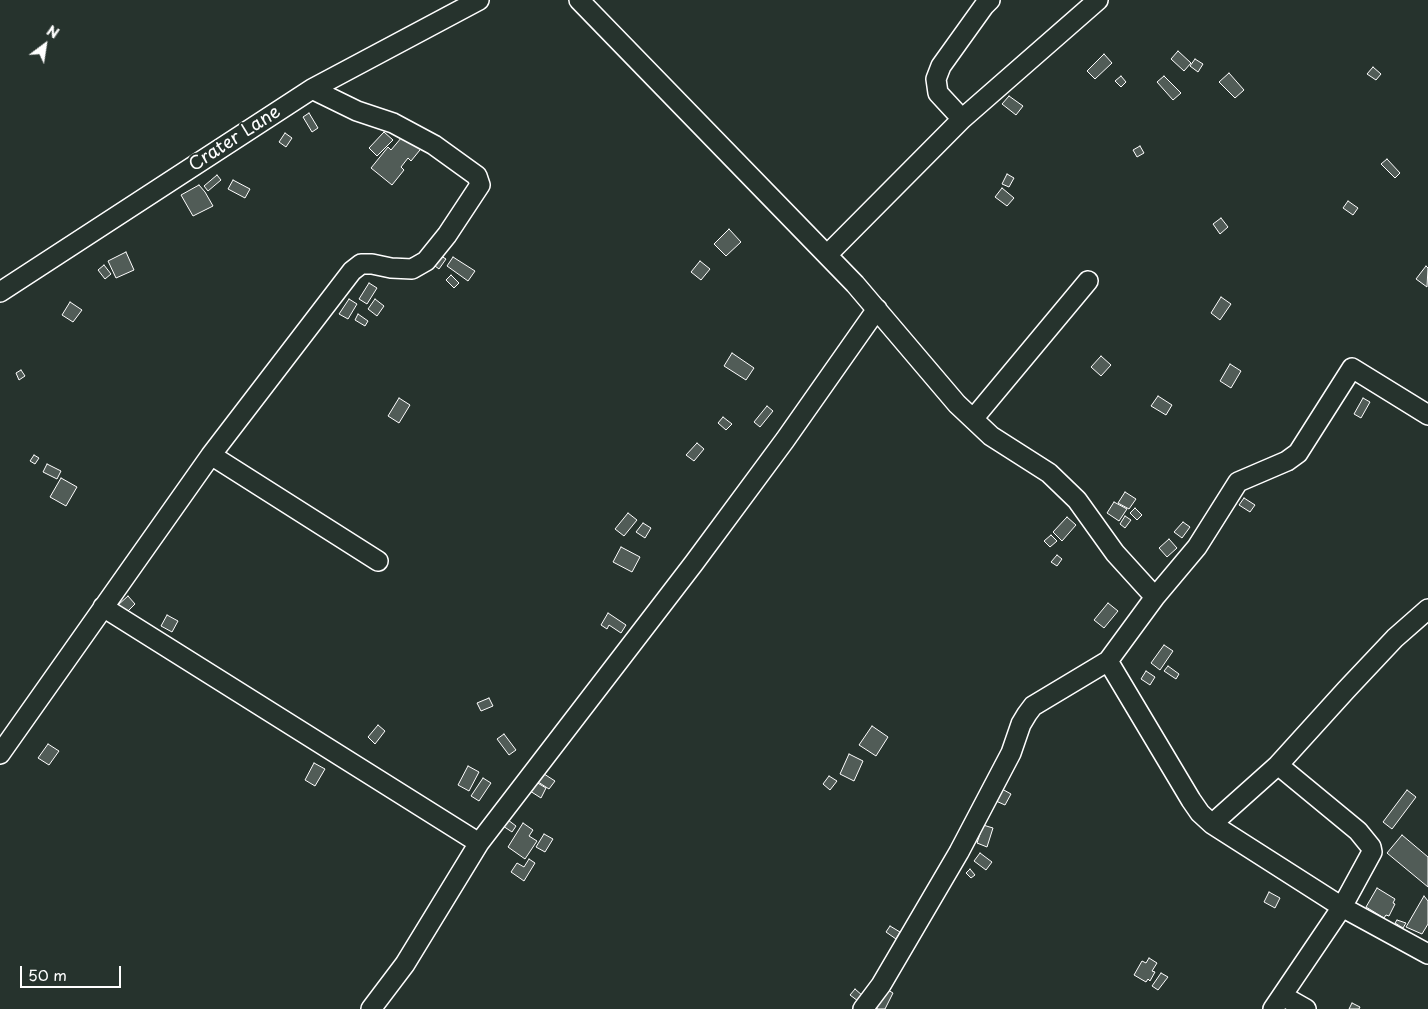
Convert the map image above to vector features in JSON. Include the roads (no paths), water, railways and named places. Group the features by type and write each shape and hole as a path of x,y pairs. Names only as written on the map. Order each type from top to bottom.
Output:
{"street":[{"name":"Crater Lane","path":"0,292 312,90 479,0"},
{"path":"579,0 827,255 877,309 957,404 991,436 1049,473 1077,500 1115,553 1155,597"},
{"path":"962,119 938,93 936,79 941,66 990,0"},
{"path":"827,255 962,119 1098,0"},
{"path":"0,754 211,455 352,271 361,264 412,269 426,261 447,235 480,185 476,176 434,145 393,123 357,111 312,90"},
{"path":"972,418 1088,281"},
{"path":"371,1009 405,964 479,843 694,563 785,440 877,309"},
{"path":"863,1009 881,985 958,852 1010,753 1021,724 1027,714 1033,706 1108,661 1155,597 1196,547 1238,482 1287,461 1298,453 1350,369 1353,369 1428,415"},
{"path":"211,455 378,561"},
{"path":"103,607 479,843"},
{"path":"1212,824 1278,765 1395,638 1426,616"},
{"path":"1108,661 1191,800 1212,824 1342,907 1428,954"},
{"path":"1278,765 1358,831 1371,846 1372,852 1342,907 1278,1002 1306,1009"}]}
